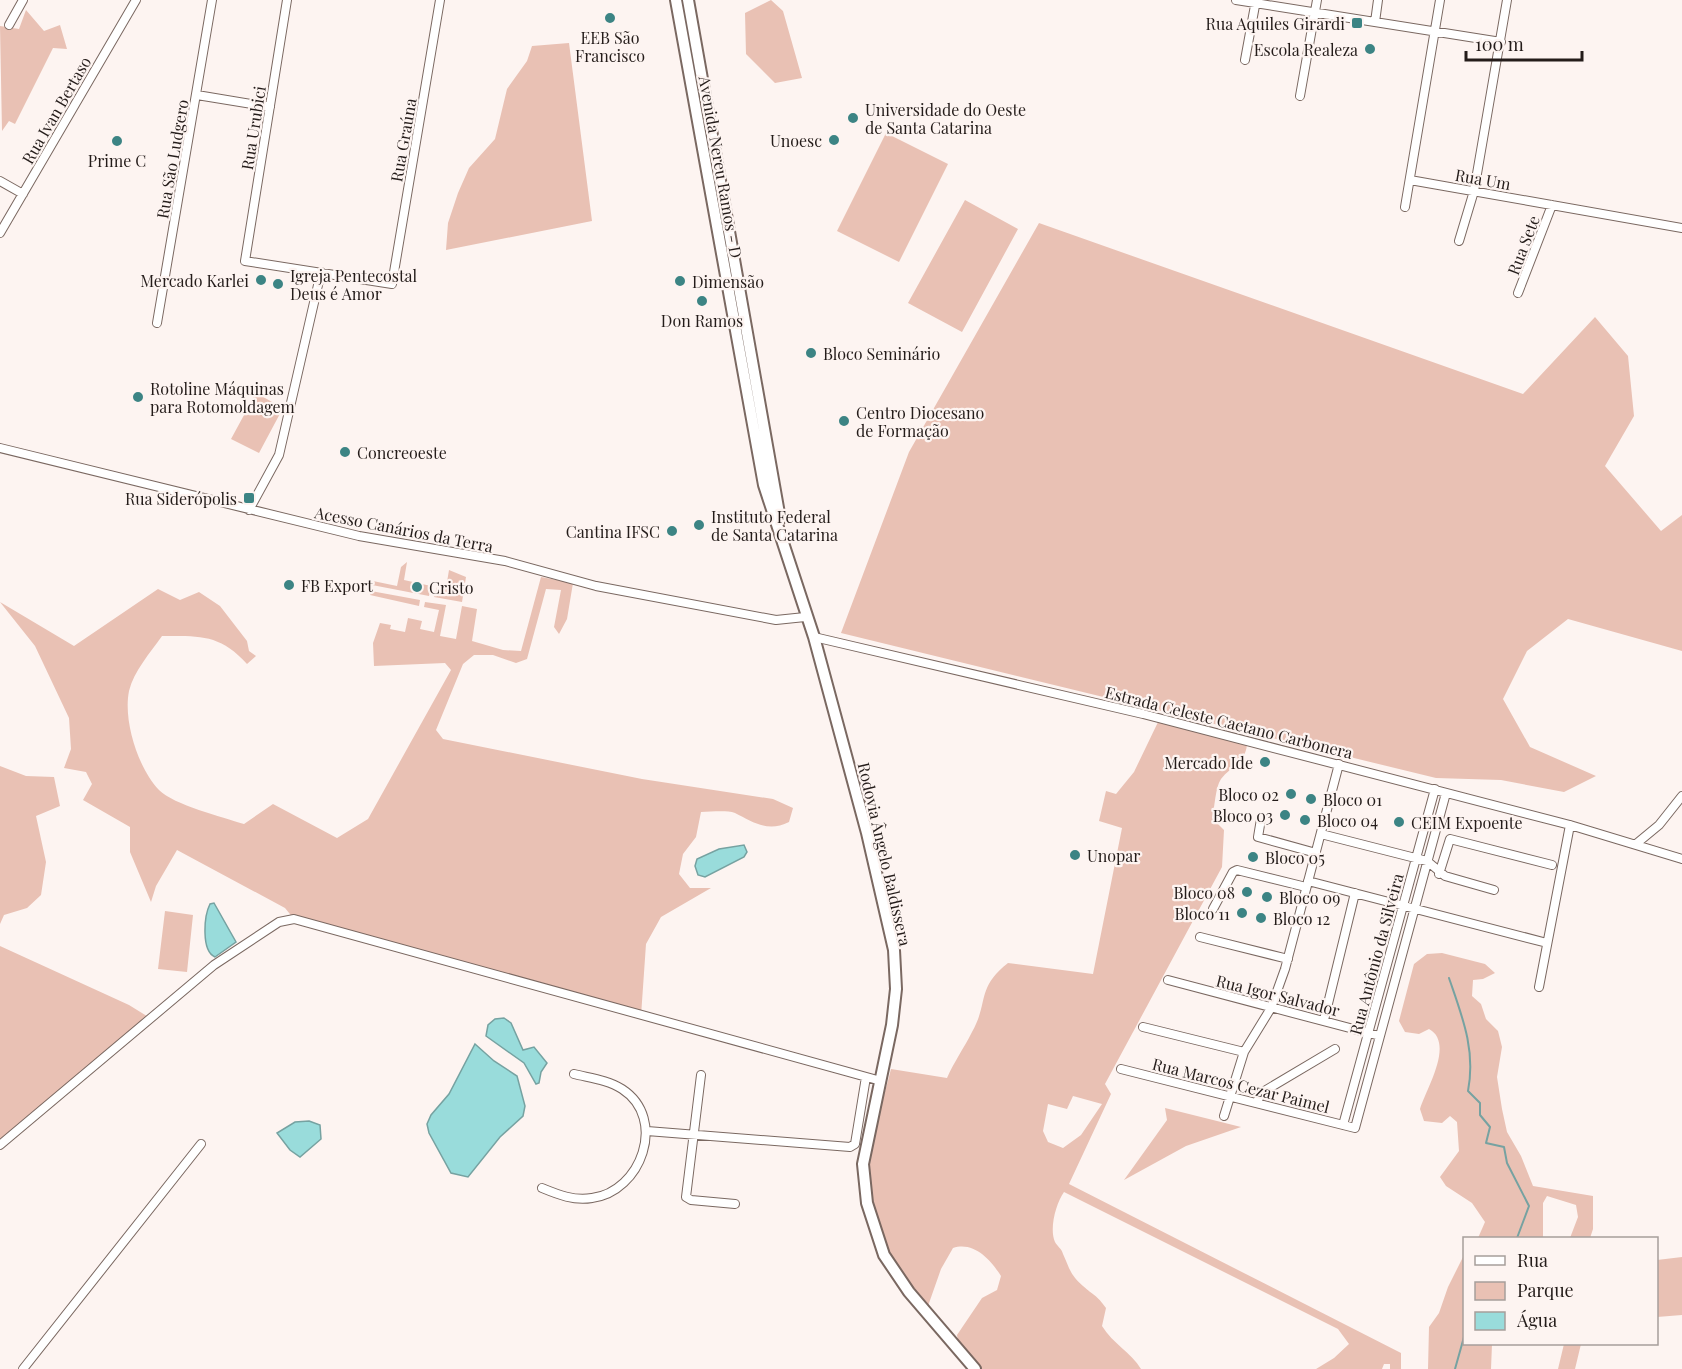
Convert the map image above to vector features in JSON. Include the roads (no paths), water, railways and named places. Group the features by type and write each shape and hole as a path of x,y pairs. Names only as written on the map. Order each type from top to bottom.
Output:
{"street":[{"path":"9,25 23,0"},
{"name":"Rua Ivan Bertaso","path":"0,233 136,0"},
{"name":"Rua São Ludgero","path":"157,323 212,0"},
{"name":"Rua Urubici","path":"287,0 245,261 321,272"},
{"name":"Rua Graúna","path":"321,272 392,284 440,0"},
{"name":"Avenida Nereu Ramos - D","path":"676,0 764,485 805,617 814,637"},
{"name":"Avenida Nereu Ramos - D","path":"688,0 775,483 783,549"},
{"path":"1236,0 1501,42"},
{"path":"1300,96 1317,0"},
{"path":"1375,22 1378,0"},
{"path":"1405,207 1440,0"},
{"path":"1459,241 1474,191 1507,0"},
{"path":"1245,60 1256,2"},
{"path":"197,95 270,107"},
{"path":"708,177 720,175"},
{"name":"Rua Um","path":"1410,180 1682,228"},
{"path":"0,181 23,194"},
{"name":"Rua Sete","path":"1518,293 1552,205"},
{"path":"249,510 279,455 321,272"},
{"name":"Acesso Canários da Terra","path":"0,448 359,536 505,561 596,586 776,620 805,617"},
{"name":"Estrada Celeste Caetano Carbonera","path":"814,637 1143,714 1339,764 1570,825 1682,859"},
{"name":"Rodovia Ângelo Baldissera","path":"814,637 867,833 894,950 896,989 892,1025 863,1164 867,1203 884,1255 909,1292 969,1367"},
{"path":"1224,1116 1244,1052 1271,1008 1288,959 1339,764"},
{"name":"Rua Antônio da Silveira","path":"1343,1125 1436,789"},
{"name":"Rua Antônio da Silveira","path":"1355,1128 1446,793"},
{"path":"1636,844 1659,825 1682,796"},
{"path":"1261,819 1258,837 1316,852"},
{"path":"1539,987 1570,825"},
{"path":"1320,834 1427,861 1439,874 1494,890"},
{"path":"1439,874 1450,839 1552,865"},
{"path":"1213,909 1233,872 1237,870 1355,893 1547,944"},
{"path":"1324,1020 1355,893"},
{"path":"0,1145 214,965 279,922 294,919 881,1081"},
{"path":"1200,937 1288,959"},
{"name":"Rua Igor Salvador","path":"1168,980 1380,1036"},
{"path":"1143,1026 1244,1052"},
{"path":"1257,1103 1261,1093 1335,1049"},
{"name":"Rua Marcos Cezar Paimel","path":"1120,1069 1355,1128"},
{"path":"542,1188 563,1197 593,1198 620,1188 632,1177 640,1161 647,1131 634,1102 624,1090 610,1083 574,1074"},
{"path":"701,1076 686,1197 691,1200 735,1204"},
{"path":"647,1131 850,1147 855,1144 866,1077"},
{"path":"23,1369 201,1144"}],"water":[{"path":"744,845 747,852 744,857 705,877 698,875 695,866 697,859 719,849"},
{"path":"214,903 236,942 215,957 207,948 205,933 208,909 210,904"},
{"path":"504,1018 511,1023 523,1050 534,1047 547,1063 541,1072 539,1083 536,1084 524,1063 486,1036 488,1025 495,1019"},
{"path":"475,1044 494,1061 517,1076 525,1106 523,1116 500,1137 468,1177 451,1173 429,1133 427,1124 431,1115 449,1094"},
{"path":"309,1121 320,1125 321,1139 300,1157 290,1150 277,1133 295,1122"}],"waterway":[{"path":"1449,978 1469,1047 1468,1091 1480,1103 1480,1115 1490,1127 1486,1143 1504,1147 1507,1163 1529,1206 1517,1237"},
{"path":"1455,1369 1463,1341"}],"place":[{"name":"EEB São Francisco","path":"610,18"},
{"name":"Rua Aquiles Girardi","path":"1357,23"},
{"name":"Escola Realeza","path":"1370,49"},
{"name":"Universidade do Oeste de Santa Catarina","path":"853,118"},
{"name":"Unoesc","path":"834,140"},
{"name":"Prime C","path":"117,141"},
{"name":"Mercado Karlei","path":"261,280"},
{"name":"Dimensão","path":"680,281"},
{"name":"Igreja Pentecostal Deus é Amor","path":"278,284"},
{"name":"Don Ramos","path":"702,301"},
{"name":"Bloco Seminário","path":"811,353"},
{"name":"Rotoline Máquinas para Rotomoldagem","path":"138,397"},
{"name":"Centro Diocesano de Formação","path":"844,421"},
{"name":"Concreoeste","path":"345,452"},
{"name":"Rua Siderópolis","path":"249,498"},
{"name":"Instituto Federal de Santa Catarina","path":"699,525"},
{"name":"Cantina IFSC","path":"672,531"},
{"name":"FB Export","path":"289,585"},
{"name":"Cristo","path":"417,587"},
{"name":"Mercado Ide","path":"1265,762"},
{"name":"Bloco 02","path":"1291,794"},
{"name":"Bloco 01","path":"1311,799"},
{"name":"Bloco 03","path":"1285,815"},
{"name":"Bloco 04","path":"1305,820"},
{"name":"CEIM Expoente","path":"1399,822"},
{"name":"Unopar","path":"1075,855"},
{"name":"Bloco 05","path":"1253,857"},
{"name":"Bloco 08","path":"1247,892"},
{"name":"Bloco 09","path":"1267,897"},
{"name":"Bloco 11","path":"1242,913"},
{"name":"Bloco 12","path":"1261,918"}]}
